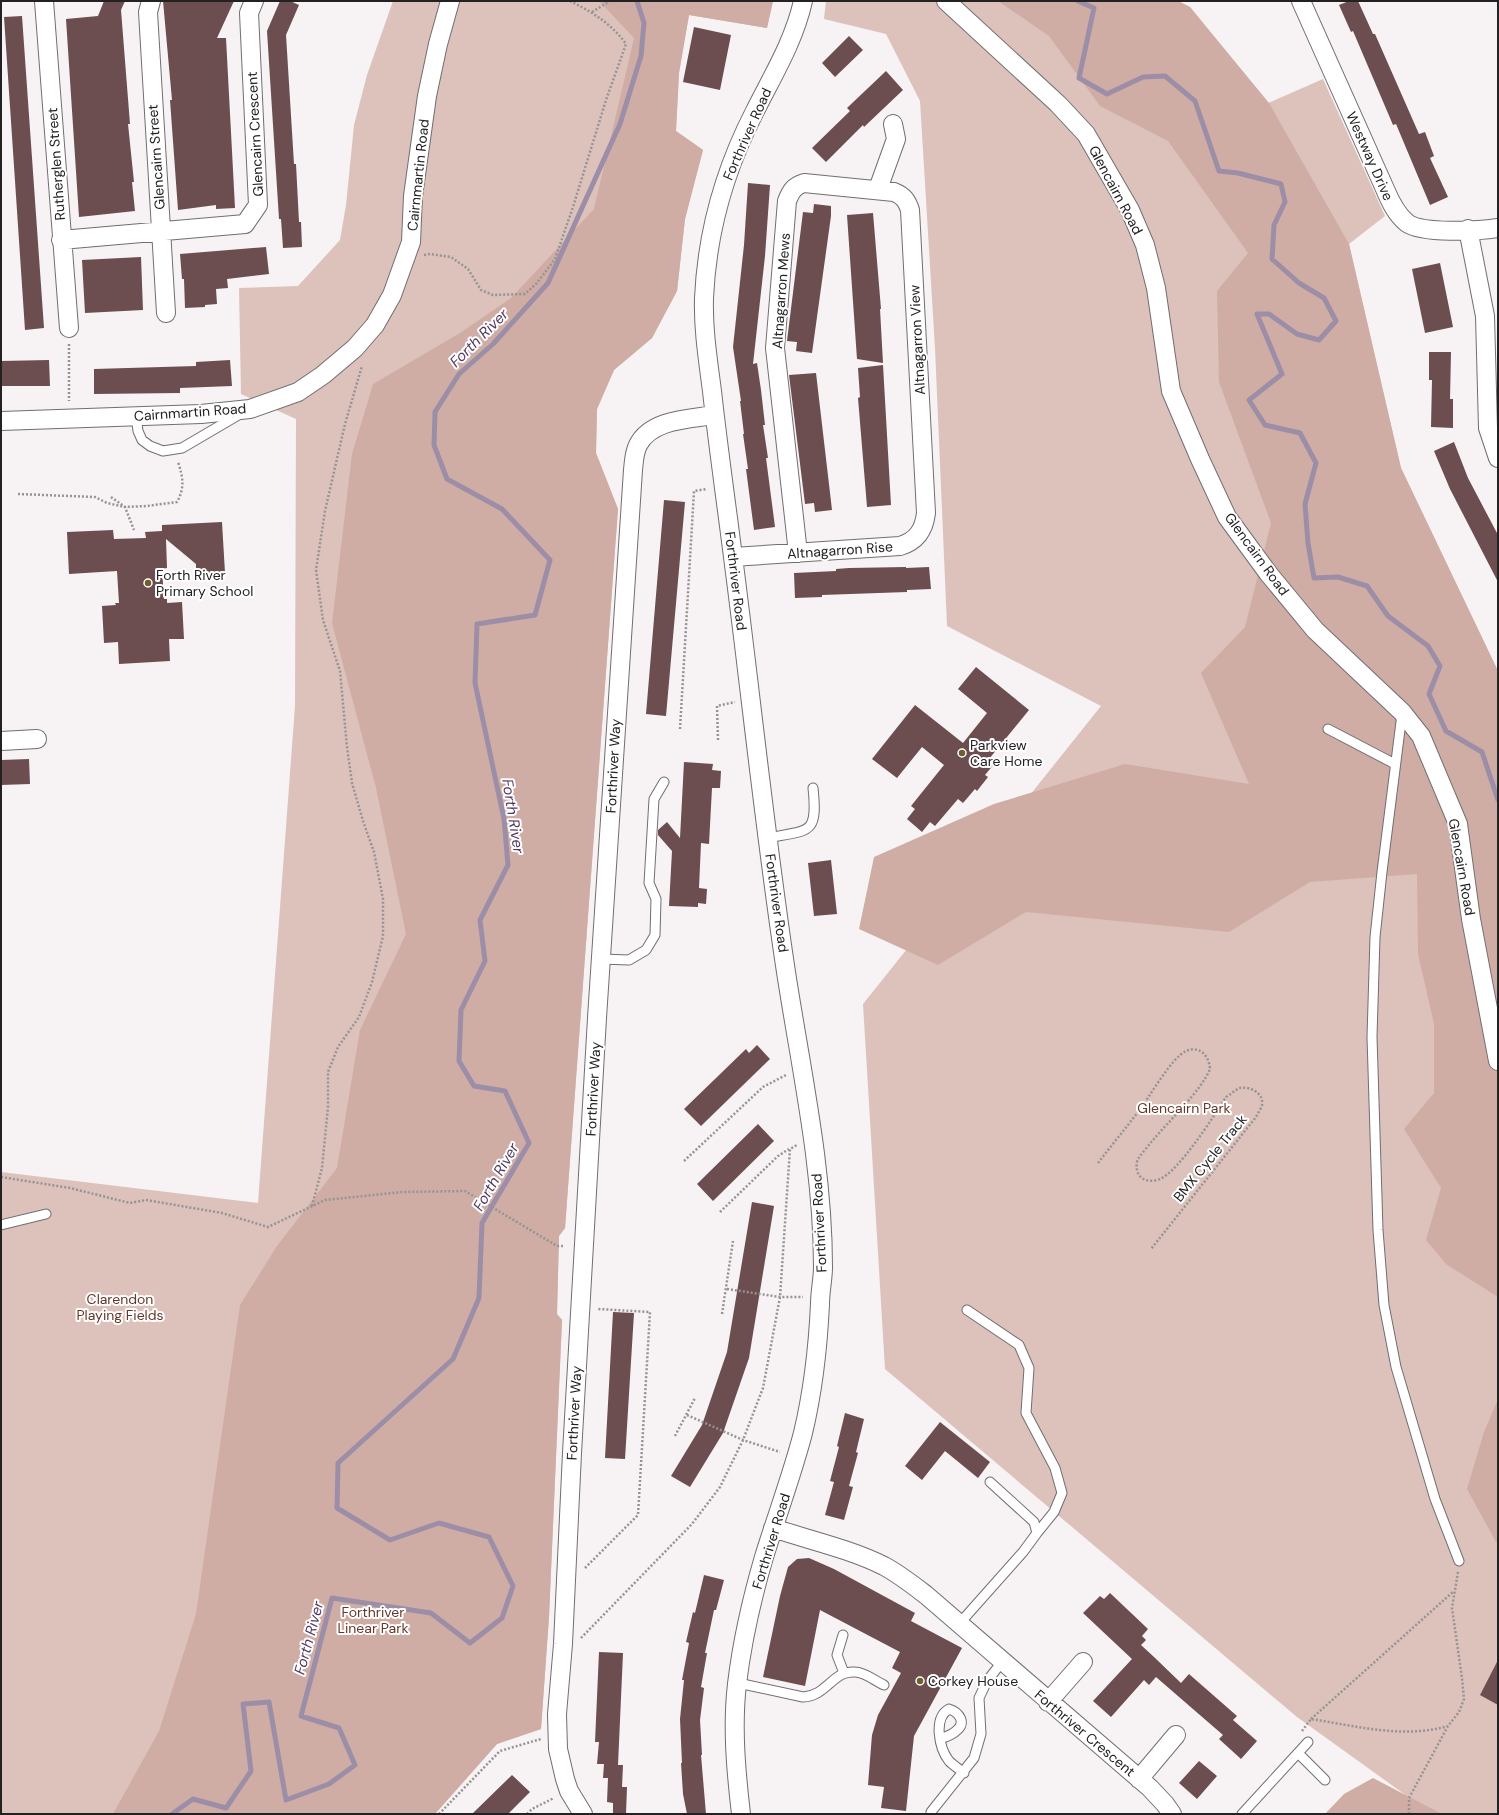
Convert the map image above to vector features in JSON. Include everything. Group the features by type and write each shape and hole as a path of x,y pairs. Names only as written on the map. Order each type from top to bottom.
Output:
{"street":[{"name":"Rutherglen Street","path":"44,1 61,240 69,328"},
{"name":"Glencairn Street","path":"151,1 148,12 166,313"},
{"name":"Glencairn Crescent","path":"61,240 245,224 258,205 249,13 254,1"},
{"name":"Cairnmartin Road","path":"1,420 201,414 250,408 298,392 323,375 355,348 375,325 392,295 411,242 413,196 427,96 438,44 450,1"},
{"name":"Forthriver Road","path":"741,1814 735,1734 738,1683 753,1601 773,1528 803,1430 813,1378 823,1271 821,1198 813,1136 786,973 767,838 751,698 714,415 706,340 704,300 710,243 720,198 732,160 754,113 792,40 803,1"},
{"name":"Glencairn Road","path":"946,1 1058,104 1086,134 1130,210 1145,245 1156,288 1171,391 1200,459 1228,517 1268,573 1315,630 1402,712 1421,736 1458,824 1471,919 1498,1061"},
{"name":"Westway Drive","path":"1301,1 1385,189 1396,210 1407,223 1419,229 1468,230 1498,228"},
{"path":"878,189 896,139 893,124"},
{"name":"Altnagarron Mews","path":"798,553 775,348 788,201 790,192 796,185 804,183 878,189"},
{"name":"Altnagarron View","path":"878,189 894,192 903,196 908,202 910,210 926,513"},
{"path":"1468,230 1485,316 1488,428 1498,458"},
{"name":"Forthriver Way","path":"583,1814 569,1791 561,1764 556,1714 562,1650 601,959 634,456 638,445 644,436 654,428 662,425 714,415"},
{"name":"Altnagarron Rise","path":"733,557 900,546 916,539 922,531 926,513"},
{"path":"1,741 36,739"},
{"name":"Forthriver Crescent","path":"773,1528 859,1556 884,1566 916,1587 1139,1779 1165,1804 1172,1814"},
{"path":"1048,1702 1083,1662"},
{"path":"1139,1779 1176,1735"}],"lane":[{"path":"136,416 138,431 142,440 150,446 163,451 182,448 250,408"},
{"path":"1402,712 1375,937 1372,1037 1378,1230 1384,1305 1396,1367 1435,1499 1460,1561"},
{"path":"1328,729 1395,764"},
{"path":"601,959 629,960 646,950 655,935 656,899 649,882 654,800 664,782"},
{"path":"767,838 804,831 811,826 814,818 813,788"},
{"path":"1,1225 46,1214"},
{"path":"959,1624 1023,1552 1054,1512 1062,1493 1055,1468 1026,1413 1029,1368 1019,1345 967,1310"},
{"path":"990,1482 1034,1522 1037,1533"},
{"path":"842,1634 837,1655 844,1673"},
{"path":"931,1812 964,1773 974,1758 981,1734 979,1698 982,1689 1002,1662"},
{"path":"738,1683 804,1697 811,1697 818,1694 844,1673 856,1672 884,1685"},
{"path":"940,1739 943,1751 949,1761 964,1773"},
{"path":"1242,1814 1308,1742"},
{"path":"1298,1753 1325,1780"}],"path":[{"path":"422,256 430,254 451,257 468,269 481,290 493,295 525,294 537,283 555,259 573,207 606,100 626,44 618,32 592,12 570,1"},
{"path":"592,12 610,1"},
{"path":"69,328 69,418"},
{"path":"312,1206 322,1168 328,1107 328,1072 338,1047 359,1017 372,982 383,936 383,900 374,852 352,784 340,671 323,620 316,570 325,511 345,424 362,367 361,363"},
{"path":"18,494 95,497 107,503 125,507 177,502 182,493 183,480 175,450"},
{"path":"680,729 694,491 723,488"},
{"path":"111,497 125,507 134,530"},
{"path":"718,740 717,706 751,698"},
{"name":"BMX Cycle Track","path":"1098,1163 1139,1112 1175,1060 1185,1051 1198,1050 1203,1052 1207,1056 1210,1069 1202,1083 1161,1130 1138,1160 1137,1172 1140,1177 1145,1180 1160,1179 1170,1172 1180,1161 1226,1097 1239,1088 1252,1089 1258,1093 1262,1104 1256,1117 1151,1249"},
{"path":"684,1161 763,1087 802,1066"},
{"path":"720,1212 778,1156 813,1136"},
{"path":"562,1650 586,1635 692,1524 720,1487 743,1440 763,1388 780,1297 790,1149"},
{"path":"1,1177 70,1188 130,1203 146,1200 222,1213 268,1227 325,1200 402,1192 465,1191 498,1209 557,1246 563,1246"},
{"path":"722,1314 732,1241"},
{"path":"726,1289 780,1297 820,1298"},
{"path":"566,1576 585,1568 638,1515 650,1320 650,1312 581,1308"},
{"path":"675,1436 687,1415 694,1398"},
{"path":"687,1415 743,1440 795,1458"},
{"path":"1409,1814 1409,1798 1448,1726 1459,1712 1464,1699 1452,1608 1460,1561"},
{"path":"1308,1742 1299,1734 1312,1719 1455,1591"},
{"path":"1312,1719 1398,1732 1421,1732 1448,1726"},
{"path":"439,1814 500,1751 557,1735"},
{"path":"527,1814 532,1809 569,1791"}],"green space":[{"name":"Forthriver Linear Park","path":"393,1 773,1 767,28 689,15 679,73 676,131 703,150 685,219 677,291 652,338 614,370 597,409 596,453 618,509 565,1228 559,1236 557,1314 562,1320 549,1617 541,1729 497,1744 435,1814 1,1814 1,1172 258,1203 295,706 296,419 241,394 239,288 298,286 340,240 346,205 354,125 367,75"},
{"name":"Forthriver Linear Park","path":"599,1 773,1 767,28 689,15 679,73 676,131 703,150 685,219 677,291 652,338 614,370 597,409 596,453 618,509 565,1228 559,1236 557,1314 562,1320 549,1617 541,1729 497,1744 435,1814 113,1814 159,1731 196,1614 240,1305 277,1246 337,1168 360,1030 406,934 376,788 332,623 352,454 373,384 460,333 511,298 594,209 634,38"},
{"name":"Glencairn Park","path":"826,1 1178,1 1190,7 1268,103 1323,79 1385,216 1349,244 1401,468 1498,671 1498,1814 1432,1814 1297,1717 885,1369 863,1004 1101,706 947,626 935,348 920,101 886,34 824,19"},
{"path":"998,1 1178,1 1190,7 1269,103 1349,244 1401,468 1498,671 1498,1297 1446,1264 1426,1240 1441,1188 1404,1129 1434,1093 1434,1024 1418,954 1417,874 1310,882 1229,932 1026,912 938,965 859,929 874,857 994,804 1125,764 1249,784 1201,673 1245,627 1271,523 1219,382 1217,291 1248,253 1168,141 1100,106 1049,36"},
{"path":"1498,1399 1498,1544 1467,1489 1484,1432"},
{"path":"1373,1778 1442,1814 1325,1814 1344,1794"}],"building":[{"path":"104,1 125,1 121,10 135,211 79,217 66,19 98,16"},
{"path":"163,1 234,1 217,38 226,38 235,208 216,209 216,205 178,210 170,100 172,100"},
{"path":"280,1 290,1 299,5 286,35 294,164 296,164 302,247 283,248 281,219 279,219 267,31"},
{"path":"1349,1 1358,1 1373,34 1375,34 1419,134 1425,132 1434,156 1430,158 1448,197 1430,205 1396,124 1393,125 1353,31 1351,32 1339,5"},
{"path":"22,16 44,328 25,330 4,17"},
{"path":"694,27 731,35 720,90 683,82"},
{"path":"849,36 863,50 835,77 822,63"},
{"path":"886,71 903,90 864,127 863,125 826,162 812,148 850,111 847,108"},
{"path":"748,183 770,185 765,256 753,364 757,363 761,390 765,425 763,425 768,458 766,458 775,527 754,530 746,469 748,469 743,434 741,401 733,347 744,245"},
{"path":"814,204 831,206 831,216 812,353 796,351 797,342 787,341 803,212 813,213"},
{"path":"873,213 881,309 883,363 857,359 847,215"},
{"path":"266,247 269,274 227,279 228,288 216,289 217,304 205,305 205,307 185,308 184,279 182,279 180,254"},
{"path":"141,257 143,310 85,313 82,260"},
{"path":"1440,263 1453,327 1425,333 1412,269"},
{"path":"1429,352 1451,352 1450,399 1453,399 1453,428 1431,427 1432,380 1429,380"},
{"path":"49,360 50,386 1,386 1,361"},
{"path":"230,360 232,386 180,388 180,393 94,394 94,369 196,366 196,362"},
{"path":"883,365 891,505 867,507 858,398 860,397 858,368"},
{"path":"816,373 832,510 815,512 814,503 805,504 789,375"},
{"path":"1454,442 1468,478 1498,535 1498,582 1450,489 1434,451"},
{"path":"664,500 685,502 666,716 646,714"},
{"path":"222,522 225,573 196,575 196,564 166,539 167,568 162,569 164,599 167,599 167,603 182,602 184,639 169,639 170,661 119,664 118,642 104,643 102,606 116,605 115,603 119,603 117,571 69,574 67,532 113,530 114,539 146,538 145,532 162,531 162,525"},
{"path":"929,567 931,589 907,590 907,592 822,595 822,597 795,598 794,573 836,571 836,569 849,568"},
{"name":"Parkview Care Home","path":"976,667 1029,710 989,759 995,763 985,775 988,777 977,791 975,789 963,803 958,799 935,826 930,822 922,832 907,819 915,809 911,806 944,765 922,747 897,778 872,759 915,705 963,743 987,713 958,689"},
{"path":"29,759 30,784 1,785 1,760"},
{"path":"684,762 713,764 712,770 721,771 720,788 712,788 709,844 701,843 699,888 707,889 706,904 698,903 698,907 669,906 672,851 658,835 658,830 667,822 680,838"},
{"path":"831,860 837,914 814,916 808,863"},
{"path":"757,1045 770,1059 701,1126 684,1109 746,1049 749,1053"},
{"path":"758,1124 774,1141 713,1201 697,1184"},
{"path":"752,1202 774,1206 749,1358 723,1433 690,1487 671,1476 702,1425 727,1352"},
{"path":"613,1312 634,1313 625,1459 605,1458"},
{"path":"845,1413 864,1419 856,1452 858,1453 849,1486 853,1487 844,1520 825,1515 834,1482 830,1481 839,1447 837,1446"},
{"path":"940,1422 990,1462 978,1478 945,1451 922,1480 905,1466"},
{"name":"Corkey House","path":"809,1558 834,1569 915,1613 911,1621 962,1648 914,1736 906,1811 881,1808 884,1787 868,1785 872,1735 878,1715 901,1673 892,1668 900,1652 820,1610 805,1686 763,1677 780,1596 788,1567 797,1559"},
{"path":"704,1575 724,1580 716,1610 714,1610 705,1653 707,1653 701,1687 704,1688 700,1720 701,1755 706,1814 687,1814 683,1794 681,1763 680,1719 684,1680 682,1680 689,1643 686,1642"},
{"path":"1110,1593 1148,1629 1142,1636 1146,1640 1141,1645 1181,1683 1189,1674 1237,1716 1233,1720 1257,1741 1241,1759 1219,1739 1223,1735 1156,1677 1149,1685 1144,1680 1111,1717 1093,1701 1132,1659 1083,1613 1100,1596 1104,1599"},
{"path":"599,1652 623,1653 618,1765 623,1765 622,1787 627,1787 626,1814 613,1814 613,1803 607,1802 608,1778 603,1778 604,1764 597,1764 599,1742 595,1742"},
{"path":"1498,1660 1498,1705 1480,1695"},
{"path":"1199,1761 1217,1776 1197,1799 1179,1783"},
{"path":"512,1775 530,1792 508,1814 472,1814"}],"waterway":[{"name":"Forth River","path":"172,1814 193,1799 226,1808 251,1771 243,1704 269,1702 286,1800 329,1784 355,1765 339,1728 301,1716 332,1598 431,1613 470,1643 502,1618 513,1586 489,1537 439,1523 390,1540 337,1508 338,1463 453,1359 479,1298 482,1223 529,1143 505,1091 474,1086 459,1061 461,1010 485,961 480,920 508,865 504,819 475,683 477,624 535,615 550,560 502,509 447,479 434,445 435,412 459,374 493,344 548,283 620,124 641,56 644,23 637,1"},
{"path":"1078,1 1094,8 1079,78 1107,94 1143,77 1165,76 1195,101 1219,171 1238,173 1281,184 1285,202 1274,225 1272,259 1299,283 1324,298 1336,321 1319,340 1297,334 1269,314 1257,314 1282,374 1249,400 1265,425 1300,433 1316,463 1305,504 1308,543 1314,578 1338,577 1367,586 1388,616 1428,646 1440,666 1429,694 1446,731 1482,752 1498,800"}],"place":[{"name":"Forth River Primary School","path":"148,583"},
{"name":"Parkview Care Home","path":"962,753"},
{"name":"Corkey House","path":"920,1681"}],"park label":[{"name":"Clarendon Playing Fields","path":"120,1308"}]}
